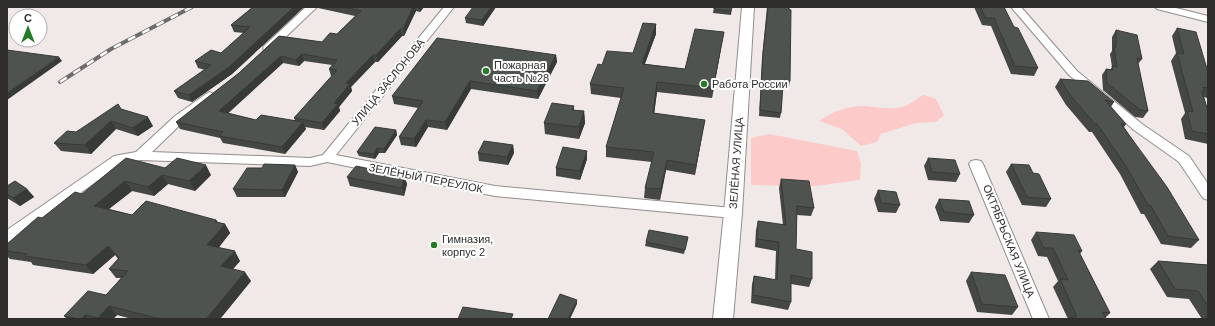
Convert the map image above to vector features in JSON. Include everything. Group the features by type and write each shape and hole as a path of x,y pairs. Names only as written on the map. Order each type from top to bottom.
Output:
{"street":[{"path":"260,56 312,7"},
{"name":"УЛИЦА ЗАСЛОНОВА","path":"327,158 449,7"},
{"name":"ЗЕЛЁНАЯ УЛИЦА","path":"723,319 733,213 748,7"},
{"path":"1016,7 1073,73 1138,127 1184,160 1208,195"},
{"path":"1160,7 1208,19"},
{"path":"140,156 179,119 217,91"},
{"name":"ЗЕЛЁНЫЙ ПЕРЕУЛОК","path":"7,238 119,159 140,156 310,162 327,158 495,191 733,213"},
{"name":"ОКТЯБРЬСКАЯ УЛИЦА","path":"976,164 1041,319"}],"shaded area":[{"path":"924,95 936,99 944,115 936,122 916,123 881,134 877,142 861,146 842,129 819,121 830,114 846,108 865,106 888,108 902,107"},
{"path":"769,134 857,151 861,164 860,180 815,186 751,185 751,138"}],"building":[{"path":"253,7 294,7 229,67 189,95 174,91 211,65 195,61 211,50 221,53 250,27 231,25"},
{"path":"343,7 413,7 403,29 400,29 376,55 373,55 346,83 350,84 334,103 338,104 322,123 294,118 337,70 329,69 337,60 302,54 296,60 281,56 219,111 256,120 261,115 303,122 282,147 219,136 223,132 176,122 239,73 279,36 322,42 330,33 337,34 361,11"},
{"path":"473,7 491,7 482,20 465,18"},
{"path":"714,7 732,7 731,11 714,9"},
{"path":"768,7 789,7 791,10 790,81 784,80 781,113 760,110 763,53"},
{"path":"981,7 1004,7 1014,27 1018,28 1038,68 1015,66 994,18 985,18"},
{"path":"643,23 656,24 642,64 685,69 695,29 724,32 713,88 657,82 653,113 705,120 696,165 667,160 661,189 645,188 654,152 606,147 624,88 590,84 598,64 602,65 607,51 633,53"},
{"path":"1177,28 1196,32 1208,72 1208,88 1203,87 1204,92 1202,92 1208,111 1208,134 1192,131 1187,111 1193,112 1177,53 1184,54"},
{"path":"1116,30 1137,35 1142,59 1137,58 1148,111 1140,110 1107,83 1106,69 1113,70 1112,66 1117,67 1114,47 1116,47"},
{"path":"437,38 556,55 537,91 470,81 445,122 426,120 414,139 399,137 423,101 392,96"},
{"path":"7,50 59,57 7,93"},
{"path":"1060,79 1088,81 1114,102 1105,100 1126,124 1121,124 1167,187 1199,240 1168,236 1151,206 1148,205 1126,166 1097,124 1095,124 1071,96"},
{"path":"552,103 574,106 572,110 584,111 579,127 544,123"},
{"path":"118,104 121,109 148,117 133,128 111,121 85,145 54,143 67,131 76,132"},
{"path":"375,127 396,130 384,149 377,148 374,154 357,152"},
{"path":"484,141 513,145 507,157 478,153"},
{"path":"563,147 587,151 580,171 556,168"},
{"path":"126,158 165,168 177,158 206,165 189,181 162,175 148,187 125,181 94,206 132,215 146,201 216,220 215,222 225,224 207,245 235,251 221,266 245,272 207,318 211,319 161,319 109,306 98,318 85,315 81,319 64,316 88,291 106,295 128,271 109,269 119,258 108,246 86,265 25,256 27,254 7,251 7,244 38,217 42,218 75,192 82,194"},
{"path":"928,158 955,160 960,174 932,172"},
{"path":"264,164 295,165 282,190 233,189 247,168 262,168"},
{"path":"1011,164 1029,165 1033,173 1039,174 1051,199 1027,197"},
{"path":"356,166 404,176 402,188 347,177"},
{"path":"781,179 809,181 814,208 797,206 796,249 812,252 812,279 791,275 791,302 753,295 754,276 777,280 779,242 757,239 758,221 786,225"},
{"path":"15,181 27,189 13,198 7,194 7,186"},
{"path":"878,190 896,192 900,205 881,203"},
{"path":"939,199 969,201 974,215 944,212"},
{"path":"649,230 688,237 685,250 646,242"},
{"path":"1036,232 1074,235 1082,251 1078,250 1110,313 1102,312 1106,319 1073,319 1072,317 1077,317 1060,279 1068,280 1053,248 1044,248"},
{"path":"1158,261 1208,265 1208,306 1198,291 1175,289"},
{"path":"971,272 1005,275 1018,307 982,304"},
{"path":"560,294 577,300 568,319 548,319"},
{"path":"463,307 513,314 511,319 458,319"}],"railway":[{"path":"60,82 111,49 192,7"}],"place":[{"name":"Пожарная часть №28","path":"486,71"},
{"name":"Работа России","path":"704,84"},
{"name":"Гимназия, корпус 2","path":"434,245"}]}
